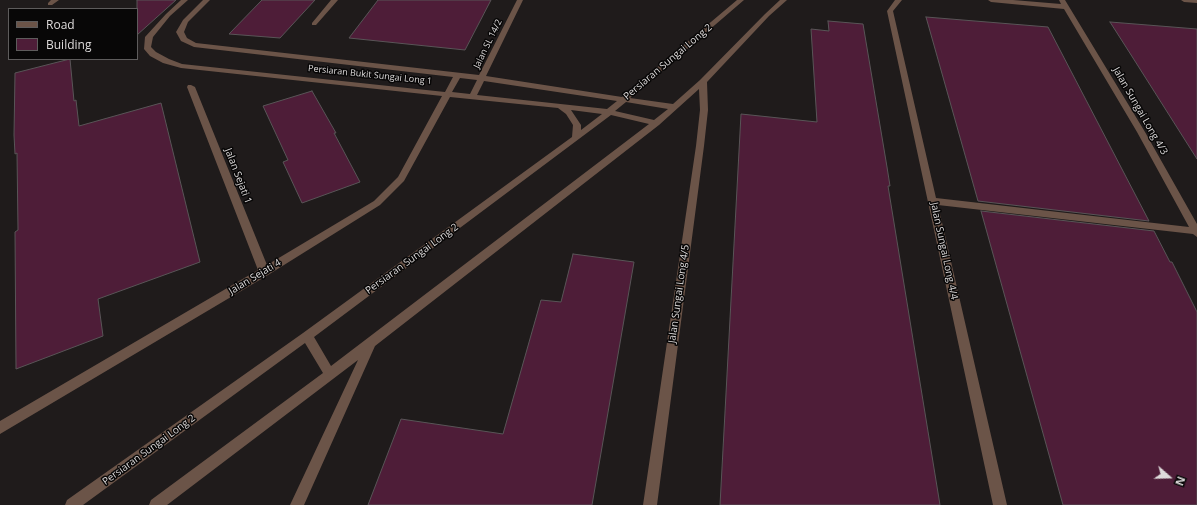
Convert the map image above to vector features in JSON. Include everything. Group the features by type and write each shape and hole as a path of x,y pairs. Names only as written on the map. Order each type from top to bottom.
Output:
{"street":[{"name":"Persiaran Bukit Sungai Long 1","path":"185,0 168,15 149,37 147,47 153,54 166,61 181,66 559,106 609,112 656,123"},
{"name":"Persiaran Bukit Sungai Long 1","path":"207,0 185,21 180,32 184,39 194,45 482,78 625,98 674,107"},
{"path":"314,24 335,0"},
{"name":"Jalan SL 14/2","path":"473,96 520,0"},
{"name":"Persiaran Sungai Long 2","path":"72,505 307,336 576,138 609,112 741,0"},
{"path":"156,505 330,375 656,123 703,82 767,15 784,0"},
{"name":"Jalan Sungai Long 4/4","path":"899,0 890,11 1000,505"},
{"path":"991,0 1064,3"},
{"path":"1184,0 1197,1"},
{"name":"Jalan Sungai Long 4/3","path":"1064,3 1141,132 1196,232"},
{"name":"Jalan Sejati 4","path":"0,428 264,272 377,203 401,178 458,75"},
{"name":"Jalan Sungai Long 4/5","path":"650,505 700,146 704,110 703,82"},
{"name":"Jalan Sejati 1","path":"191,87 264,272"},
{"path":"559,106 569,112 577,125 576,138"},
{"path":"933,201 1196,232"},
{"path":"307,336 330,375"},
{"path":"297,505 334,428 371,343"}],"building":[{"path":"137,0 176,0 138,34"},
{"path":"262,0 315,0 280,38 229,34"},
{"path":"378,0 491,0 465,50 349,38"},
{"path":"926,17 1048,27 1149,221 978,201"},
{"path":"828,21 863,24 940,505 720,505 741,114 817,122 811,29 829,31"},
{"path":"1110,22 1197,29 1197,159 1133,58"},
{"path":"70,60 74,101 76,100 79,126 161,103 200,262 98,299 103,336 16,369 15,232 18,230 17,153 15,154 14,135 15,73"},
{"path":"312,91 336,133 334,133 360,182 302,203 283,162 288,160 263,106"},
{"path":"981,211 1154,231 1170,262 1172,262 1197,312 1197,505 1063,505"},
{"path":"573,254 634,262 592,505 368,505 401,419 503,434 541,300 561,302"}]}
